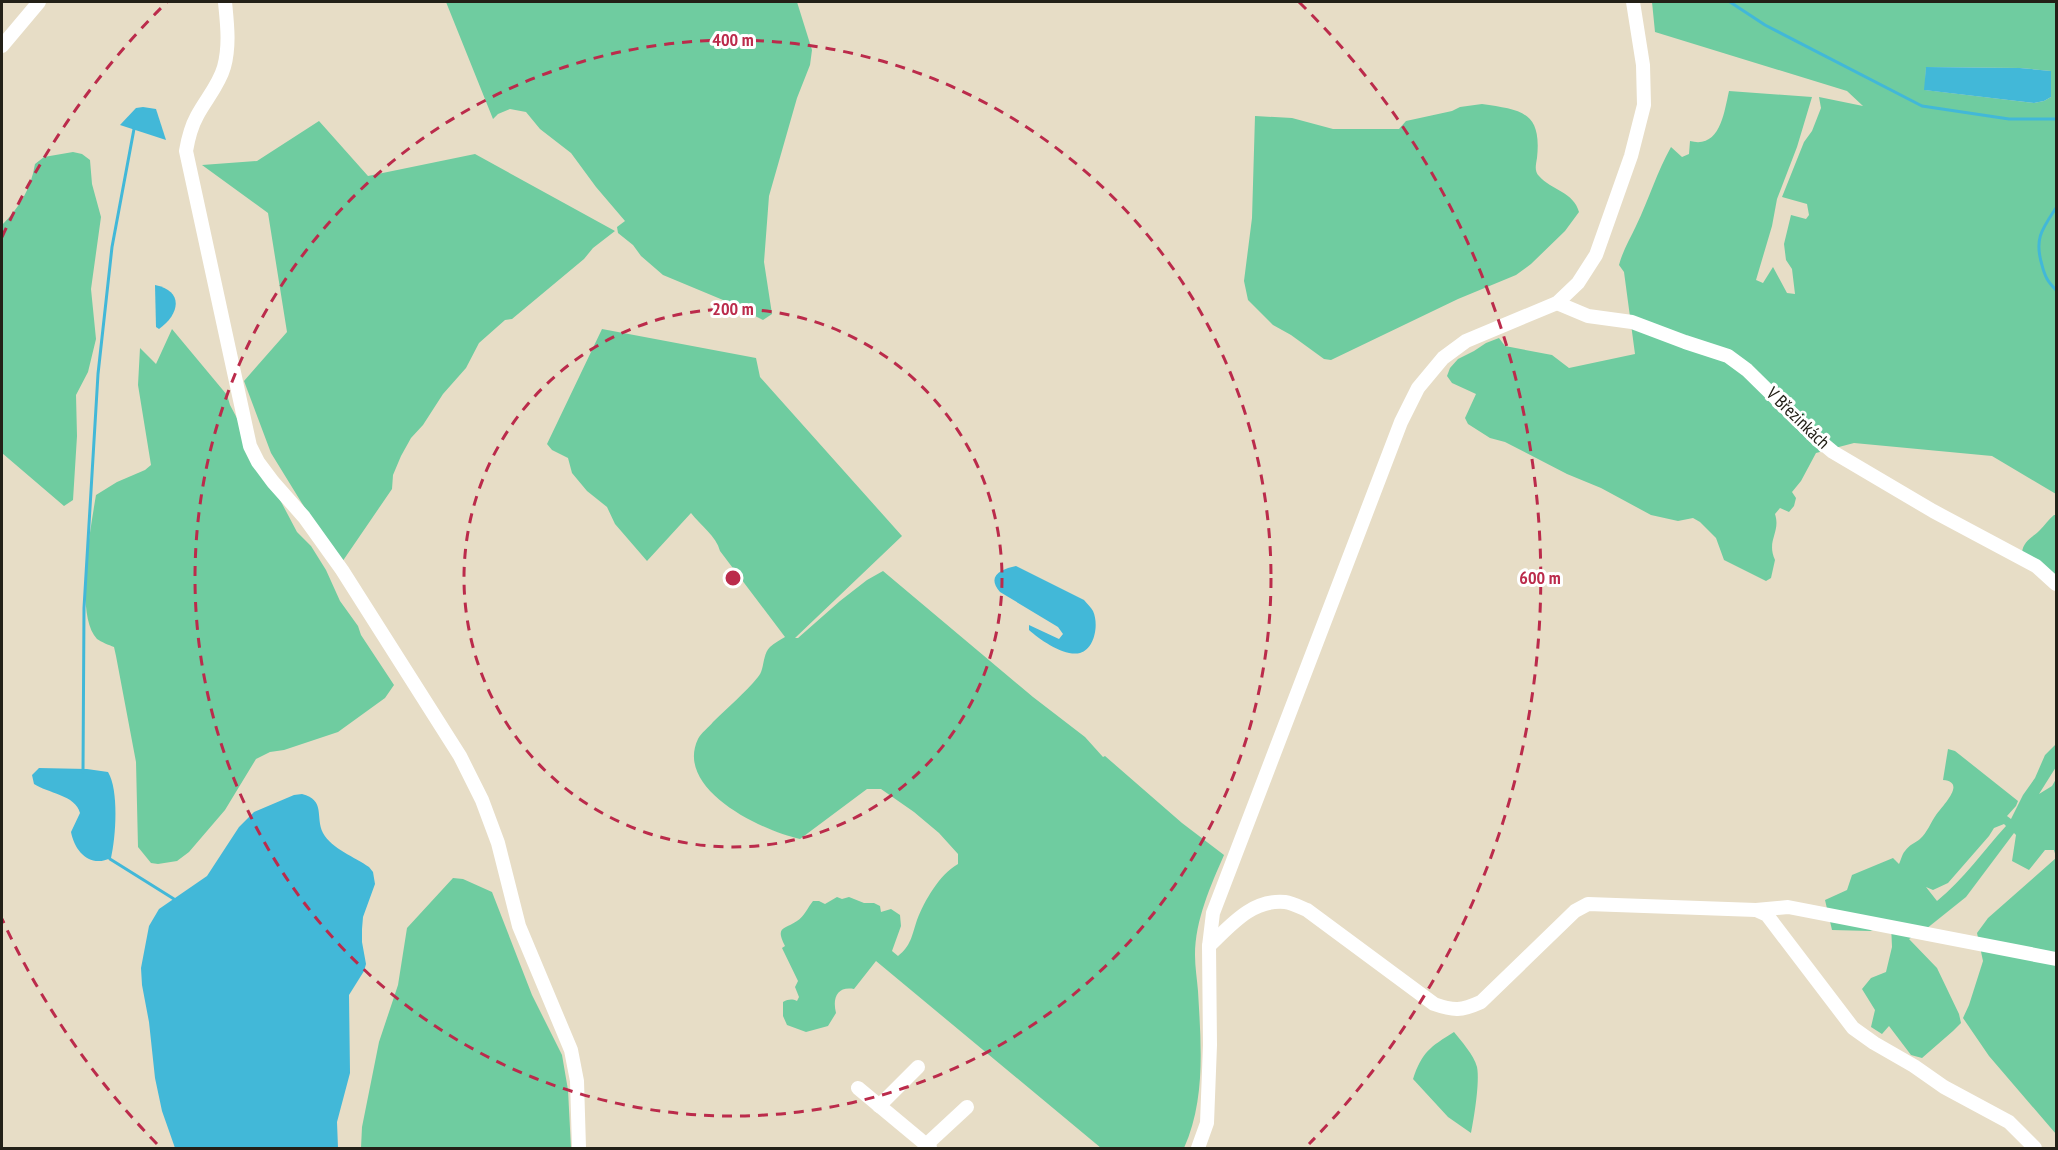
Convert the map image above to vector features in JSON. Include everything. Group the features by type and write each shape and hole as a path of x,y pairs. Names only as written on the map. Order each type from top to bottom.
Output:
{"street":[{"path":"2,46 39,2"},
{"path":"225,2 228,50 224,68 197,116 189,135 186,151 250,446 268,476 304,517 342,570 460,756 482,800 498,843 519,926 571,1050 578,1082 579,1149"},
{"path":"1198,1149 1207,1123 1210,1045 1209,946 1213,914 1401,422 1418,388 1443,358 1466,341 1557,303 1578,283 1596,255 1631,156 1644,105 1643,65 1633,2"},
{"name":"V Březinkách","path":"1557,303 1588,316 1632,322 1728,356 1747,369 1833,452 2036,566 2056,584"},
{"path":"1209,946 1252,907 1268,902 1286,902 1307,910 1434,1004 1450,1010 1466,1009 1481,1002 1575,911 1588,904 1756,910 1788,907 2056,959"},
{"path":"1756,910 1767,915 1853,1028 1874,1043 1914,1065 1944,1087 2009,1122 2035,1149"},
{"path":"879,1106 918,1067"},
{"path":"858,1088 928,1147 967,1107"}],"green space":[{"path":"446,2 797,2 812,50 810,65 797,98 769,196 764,262 772,314 763,320 723,300 663,275 618,233 617,227 625,221 571,153 540,129 526,112 510,109 493,119"},
{"path":"1652,2 2056,2 2056,494 1992,456 1854,443 1816,453 1801,481 1792,492 1796,498 1794,506 1789,512 1780,508 1775,514 1776,526 1772,547 1775,560 1771,578 1766,581 1724,560 1716,538 1693,518 1678,521 1651,515 1505,442 1490,438 1468,424 1465,418 1476,394 1452,383 1447,376 1450,368 1458,359 1486,343 1499,338 1505,346 1552,355 1569,368 1635,354 1624,272 1619,265 1671,147 1682,157 1689,154 1690,141 1708,140 1719,127 1729,91 1812,97 1797,147 1777,199 1772,226 1756,280 1763,283 1773,267 1787,293 1795,294 1792,269 1786,260 1784,244 1791,215 1806,219 1809,215 1807,204 1782,197 1804,142 1812,131 1821,108 1819,97 1863,106 1847,91 1655,32","holes":["1926,67 2020,68 2051,71 2051,97 2034,103 1925,90"]},
{"path":"1482,104 1518,111 1532,122 1538,142 1537,174 1572,200 1579,212 1565,231 1531,264 1516,275 1458,299 1331,360 1324,359 1273,325 1248,300 1244,281 1252,218 1255,116 1292,118 1333,129 1399,129 1406,121 1452,111 1460,107"},
{"path":"319,121 368,176 475,154 615,231 512,319 505,320 479,343 466,368 443,394 423,425 411,438 393,475 392,489 340,565 271,453 244,381 287,332 268,213 202,165 257,161"},
{"path":"73,152 82,154 90,160 92,184 101,217 91,289 96,339 88,372 76,395 77,436 73,500 64,506 2,453 2,225 23,198 31,182 35,164 44,157"},
{"path":"172,329 227,395 230,405 297,532 311,546 326,570 340,601 394,685 385,698 338,732 284,750 270,752 256,759 225,810 189,852 177,861 158,864 151,863 138,847 136,762 116,656 114,647 97,639 90,627 85,591 88,548 96,495 151,465 138,385 140,348 156,364"},
{"path":"602,329 756,358 760,377 902,536 795,638 798,638 867,580 883,571 1033,697 1085,737 1103,757 1105,756 1182,823 1224,855 1205,903 1196,942 1195,960 1200,1031 1199,1091 1191,1129 1184,1148 1101,1148 876,961 854,989 840,991 835,1002 836,1013 828,1026 806,1032 787,1025 783,1016 783,1002 797,1001 799,997 795,987 798,981 782,948 785,946 781,935 782,929 799,919 813,901 825,904 837,897 842,899 849,897 864,903 874,903 880,906 881,912 891,909 900,915 901,926 892,951 898,956 908,944 928,896 945,875 958,864 958,854 939,833 881,789 867,789 800,839 765,827 745,817 710,791 698,775 694,757 699,737 753,683 762,670 767,650 785,637 720,551 712,536 691,513 647,561 615,524 607,507 587,491 572,473 568,458 552,450 547,444"},
{"path":"2056,515 2056,580 2022,553 2026,543"},
{"path":"2056,744 2056,767 2039,794 2052,786 2056,779 2056,857 2054,850 2045,850 2029,870 2012,861 2016,835 2014,833 1966,897 1926,929 1909,939 1937,968 1961,1023 1922,1058 1911,1055 1889,1026 1882,1034 1871,1027 1875,1010 1862,989 1871,978 1886,972 1892,947 1891,924 1870,931 1832,930 1825,900 1847,890 1852,875 1893,858 1899,864 1907,849 1927,831 1953,789 1950,782 1943,780 1948,749 1955,751 2018,801 2007,816 2011,819 2035,778 2045,755","holes":["2004,824 2006,826 1965,874 1937,901 1926,887 1933,890 1948,883 1994,828"]},
{"path":"2056,858 2056,1134 1989,1056 1963,1018 1983,961 1977,933 1988,918"},
{"path":"453,878 463,879 492,892 532,995 562,1055 568,1090 571,1148 361,1148 362,1127 379,1042 398,985 407,928"},
{"path":"1454,1032 1470,1053 1477,1067 1477,1091 1471,1133 1448,1117 1413,1079 1420,1062 1428,1051"}],"water":[{"path":"1926,67 2020,68 2051,71 2051,97 2034,103 1924,90"},
{"path":"136,108 156,109 166,140 120,125"},
{"path":"155,285 171,292 176,304 171,317 159,329 156,327"},
{"path":"1016,566 1084,600 1091,608 1096,622 1092,641 1085,651 1074,654 1060,650 1029,630 1029,625 1059,639 1063,634 1058,627 1000,592 994,582 997,574"},
{"path":"39,768 108,772 115,802 111,858 96,861 80,852 71,832 80,813 73,802 67,798 34,784 32,775"},
{"path":"302,794 314,800 317,805 321,827 327,839 369,867 373,872 375,884 363,917 362,942 366,964 349,995 350,1073 337,1122 338,1148 175,1148 162,1111 155,1078 149,1022 142,985 141,968 149,926 159,909 207,876 239,827 254,812 294,795"}],"waterway":[{"path":"1730,2 1765,25 1922,106 2009,119 2056,119"},
{"path":"83,772 84,608 98,374 112,247 134,129"},
{"path":"2056,208 2043,228 2039,241 2043,269 2056,290"},
{"path":"108,855 110,859 174,899"}]}
